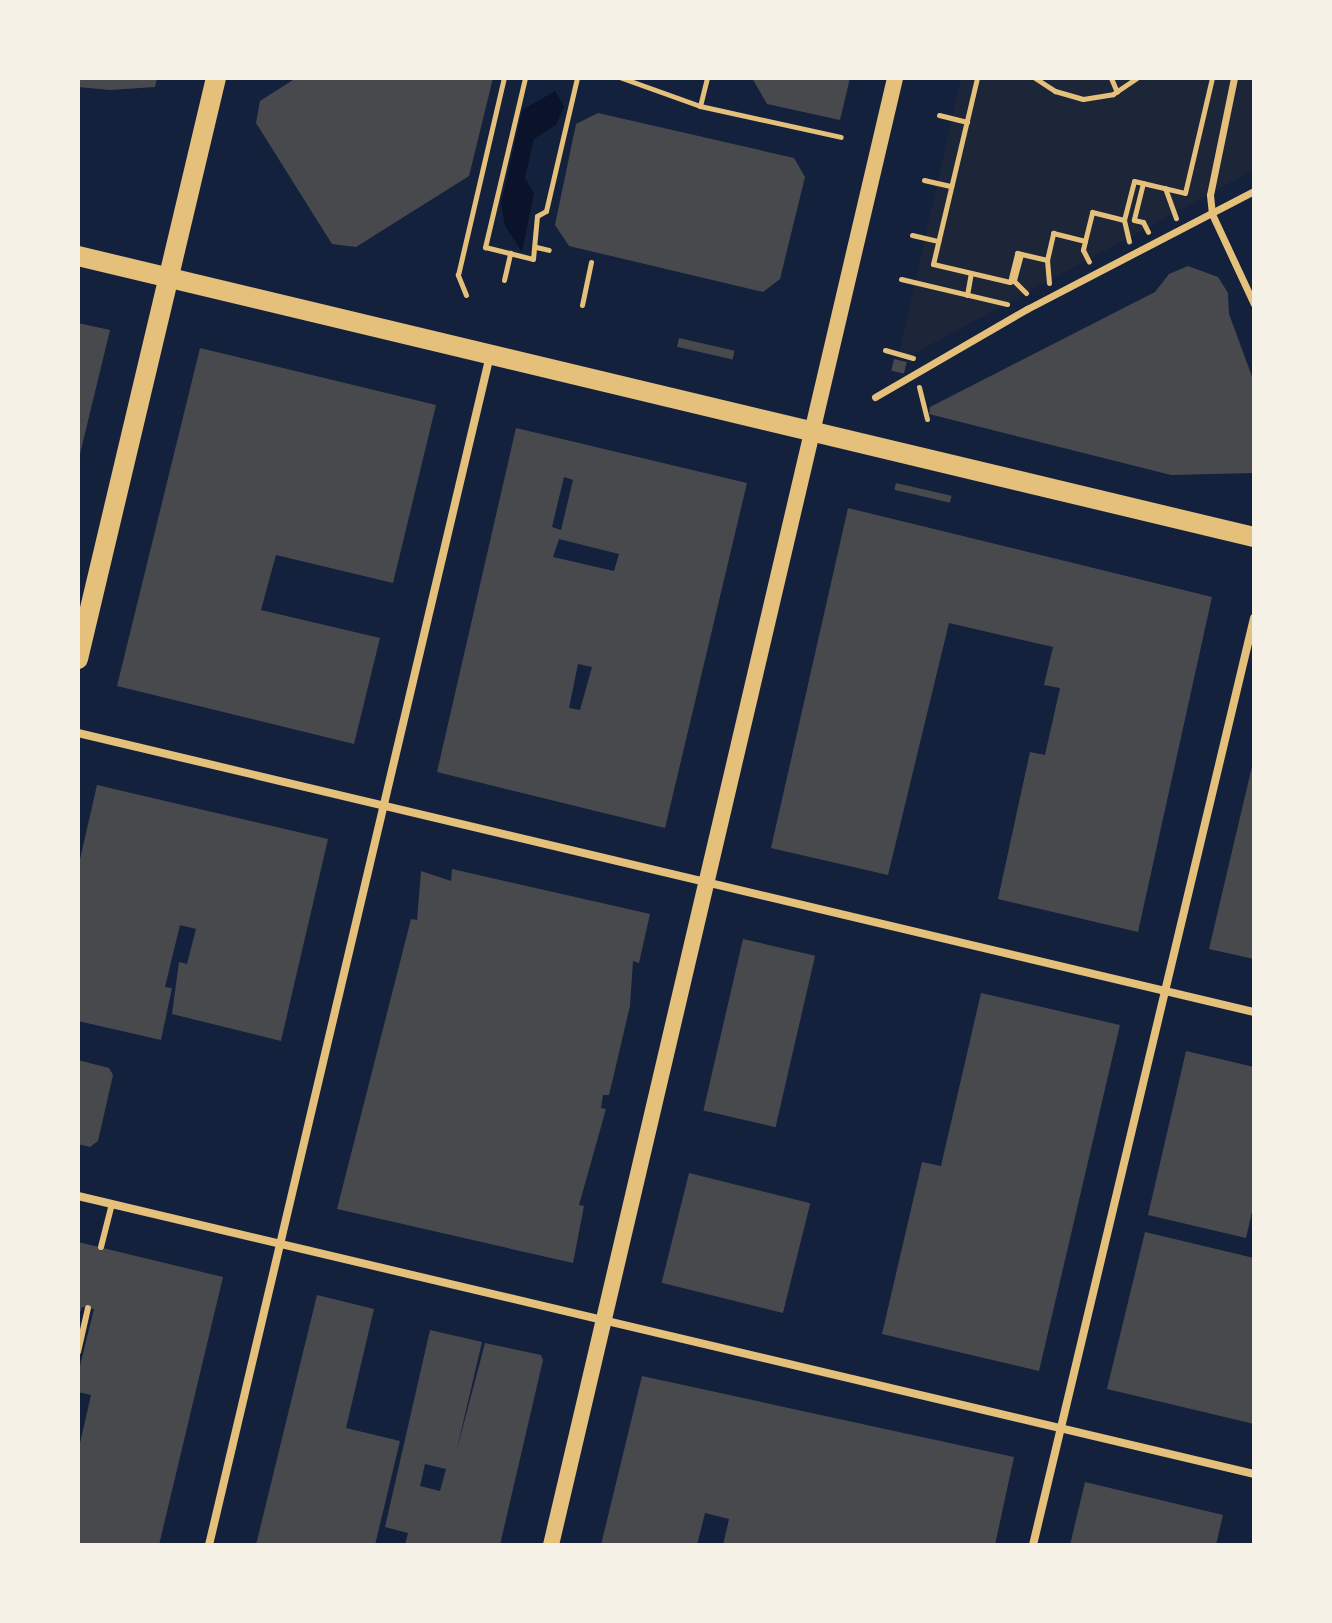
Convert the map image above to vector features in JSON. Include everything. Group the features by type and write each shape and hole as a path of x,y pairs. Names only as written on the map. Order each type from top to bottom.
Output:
{"main road":[{"path":"78,659 216,78"},
{"path":"551,1545 895,78"},
{"path":"78,256 1254,537"}],"street":[{"path":"1234,78 1211,176 1212,214 1254,304"},
{"path":"875,397 894,382 1030,308 1254,191"},
{"path":"209,1545 490,355"},
{"path":"894,382 897,372"},
{"path":"1033,1545 1254,618"},
{"path":"78,733 1254,1012"},
{"path":"78,1196 1254,1474"}],"lane":[{"path":"101,1247 112,1204"},
{"path":"78,1352 88,1308"}],"path":[{"path":"466,295 458,275 504,78"},
{"path":"525,78 485,247 533,259 537,216 546,211 577,78"},
{"path":"622,78 700,106 841,137"},
{"path":"700,106 707,78"},
{"path":"977,78 933,264 1010,282 1017,253 1047,260"},
{"path":"1035,78 1055,91 1083,99 1117,92 1137,78"},
{"path":"1111,78 1117,92"},
{"path":"1122,228 1134,181 1185,193 1212,78"},
{"path":"939,115 967,122"},
{"path":"924,180 951,186"},
{"path":"1143,183 1134,220 1143,222 1154,244"},
{"path":"1165,188 1182,229"},
{"path":"1083,250 1092,212 1124,220"},
{"path":"1044,272 1053,233 1085,241"},
{"path":"912,235 938,241"},
{"path":"536,247 549,250"},
{"path":"504,280 510,253"},
{"path":"901,279 1030,308 1022,283 1014,281 1021,254"},
{"path":"582,305 591,262"},
{"path":"967,295 971,273"},
{"path":"915,371 927,419"}],"shaded area":[{"path":"961,78 1254,78 1254,170 904,359 898,358"},
{"path":"555,91 564,106 556,125 534,139 525,178 534,193 522,252 505,226 501,204 522,110"}],"building":[{"path":"78,78 157,78 155,87 110,90 78,87"},
{"path":"296,78 493,78 469,176 356,247 332,244 256,123 260,101"},
{"path":"752,78 850,78 840,120 767,104"},
{"path":"598,113 794,158 805,177 780,279 763,292 569,246 555,225 576,124"},
{"path":"1188,266 1218,277 1228,293 1229,314 1254,382 1254,473 1171,475 929,414 930,407 1155,292 1169,274"},
{"path":"78,323 110,330 79,458 78,458"},
{"path":"679,338 735,351 733,360 677,347"},
{"path":"200,348 436,405 393,583 276,555 261,610 380,638 354,744 117,686"},
{"path":"894,359 907,362 904,374 891,371"},
{"path":"516,428 747,483 665,828 437,772","holes":["564,477 573,480 561,530 552,527","559,539 619,554 614,571 553,557","578,664 592,667 580,710 569,708"]},
{"path":"896,483 952,496 950,503 894,490"},
{"path":"848,508 1212,597 1138,932 998,899 1030,752 1045,755 1060,688 1044,685 1053,647 949,623 888,875 771,848"},
{"path":"1254,758 1254,959 1209,949"},
{"path":"97,785 328,839 281,1041 172,1014 179,962 187,964 196,929 180,925 165,987 172,988 161,1040 78,1021 78,868"},
{"path":"452,869 650,914 639,963 633,961 630,1006 609,1095 603,1095 601,1108 606,1109 579,1205 584,1206 573,1263 337,1209 411,919 417,920 421,871 451,881"},
{"path":"743,939 815,956 776,1127 703,1110"},
{"path":"981,993 1120,1025 1039,1371 882,1334 922,1162 941,1166"},
{"path":"1186,1051 1254,1067 1254,1203 1246,1238 1148,1215"},
{"path":"78,1060 109,1068 113,1075 98,1141 90,1147 78,1144"},
{"path":"689,1173 810,1203 783,1313 662,1283"},
{"path":"1145,1232 1254,1258 1254,1424 1107,1389"},
{"path":"78,1242 223,1277 159,1545 78,1545 78,1452 91,1395 78,1392 78,1374 94,1309 82,1307 78,1318"},
{"path":"317,1295 374,1309 346,1428 400,1441 375,1545 256,1545"},
{"path":"430,1330 482,1342 456,1453 485,1343 541,1355 543,1360 500,1545 405,1545 408,1533 385,1527","holes":["425,1464 446,1469 440,1491 420,1486"]},
{"path":"642,1376 1014,1457 995,1545 723,1545 729,1519 705,1513 697,1545 601,1545"},
{"path":"1085,1482 1223,1515 1216,1545 1070,1545"}]}
